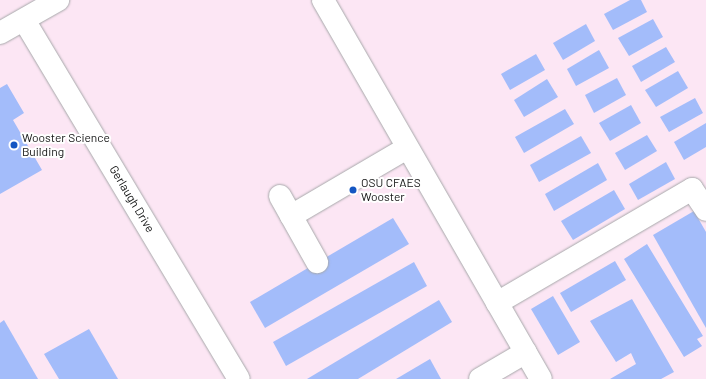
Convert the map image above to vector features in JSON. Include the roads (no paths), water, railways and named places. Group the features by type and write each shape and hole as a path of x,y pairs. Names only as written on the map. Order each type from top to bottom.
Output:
{"lane":[{"path":"0,33 58,0"},
{"path":"323,0 541,379"},
{"name":"Gerlaugh Drive","path":"24,20 238,379"},
{"path":"291,216 407,148"},
{"path":"497,303 692,189 706,210"},
{"path":"280,196 317,262"},
{"path":"480,379 526,352"}],"place":[{"name":"Wooster Science Building","path":"14,145"},
{"name":"OSU CFAES Wooster","path":"353,190"}]}
